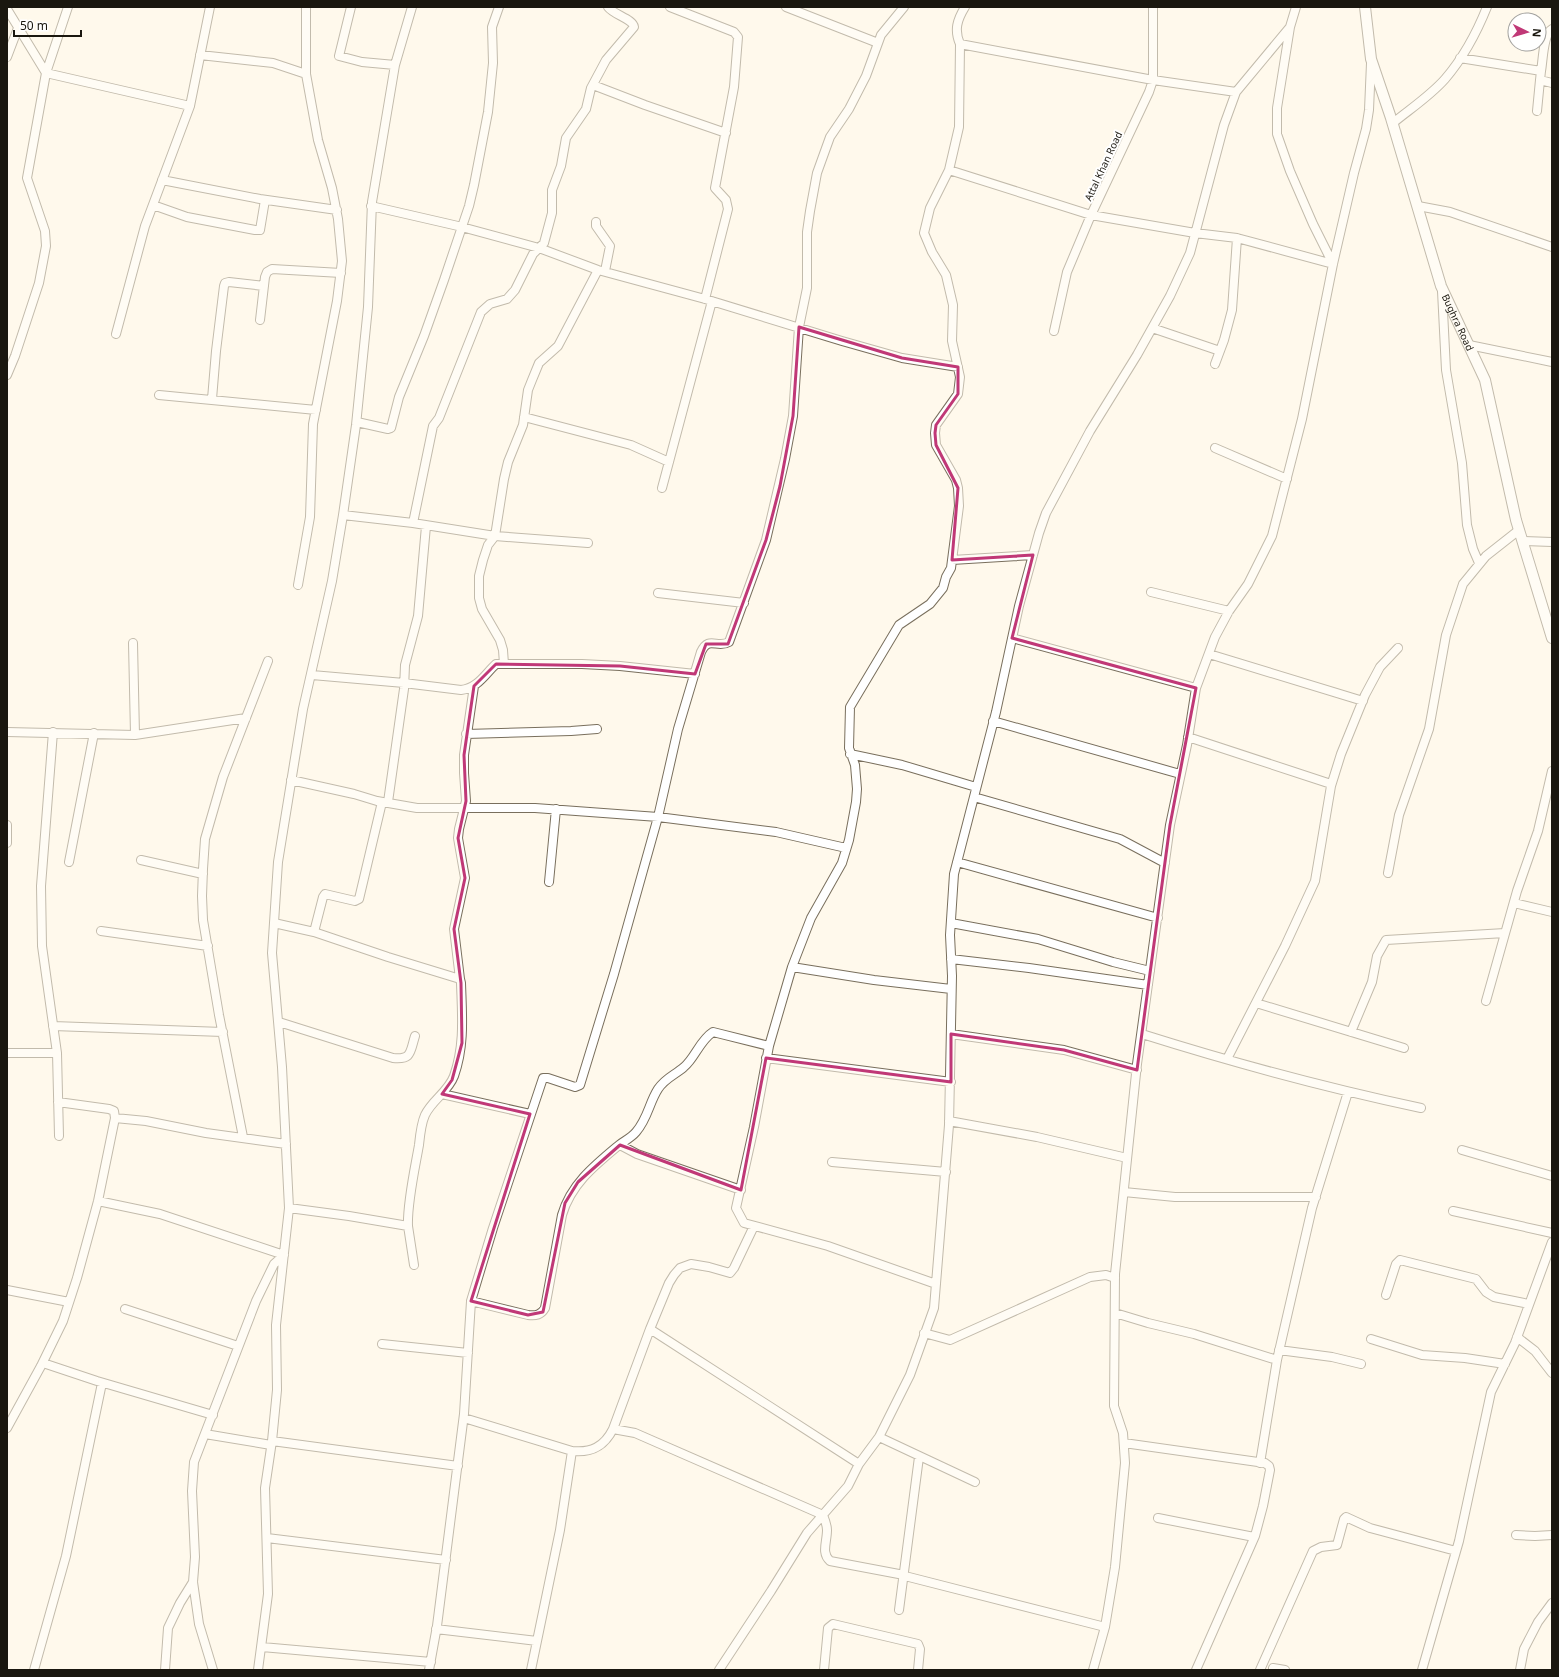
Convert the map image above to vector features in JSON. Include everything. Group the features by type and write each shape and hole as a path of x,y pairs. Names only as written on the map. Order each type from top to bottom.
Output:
{"street":[{"path":"7,375 16,356 39,283 46,246 45,231 27,178 46,73 68,7"},
{"path":"116,334 145,226 190,106 210,7"},
{"path":"298,586 310,517 313,424 341,273 342,260 337,210 318,140 306,74 306,7"},
{"path":"351,7 340,56 362,62 396,65"},
{"path":"258,1670 268,1594 265,1488 272,1443 276,1390 276,1325 289,1208 279,1022 275,996 272,953 278,862 303,709 312,675 332,581 343,514 357,422 368,307 372,206 396,65 412,7"},
{"path":"357,422 388,429 391,428 399,397 424,336 462,227 474,185 488,112 493,63 491,34 499,7"},
{"path":"413,523 433,426 439,418 481,312 490,304 507,299 515,290 533,254 544,243 552,213 552,190 560,166 566,138 586,109 593,85 606,60 634,27 632,22 612,11 608,7"},
{"path":"662,488 709,300 728,209 726,200 715,188 734,87 738,37 734,32 670,7"},
{"path":"786,7 878,43"},
{"path":"262,1647 430,1666 446,1560 464,1418 471,1301 493,1228 543,1078 555,1079 575,1087 580,1085 614,974 658,817 678,730 701,652 708,643 725,644 729,642 766,540 780,486 793,416 799,328 807,288 807,232 817,173 830,137 849,109 866,76 882,35 904,7"},
{"path":"936,1284 828,1246 744,1223 736,1208 754,1127 766,1058 792,967 811,918 842,863 846,848 856,795 855,765 850,754 848,739 850,708 899,625 930,604 942,588 951,568 959,506 958,488 956,480 946,465 936,444 935,433 936,425 958,394 960,377 952,341 953,305 946,275 932,252 924,233 930,208 949,170 959,127 960,44 956,33 961,14 965,7"},
{"name":"Attal Khan Road","path":"1054,331 1067,272 1091,215 1149,92 1153,80 1152,7"},
{"path":"1296,7 1290,27 1277,108 1277,134 1290,171 1313,224 1333,264"},
{"name":"Bughra Road","path":"1365,7 1371,60 1393,123 1441,286 1484,380 1519,530 1552,638"},
{"path":"1393,123 1441,84 1475,35 1487,7"},
{"path":"7,9 46,73 190,106"},
{"path":"719,1670 772,1591 807,1533 848,1486 859,1464 879,1437 910,1375 934,1308 946,1172 951,1082 951,923 954,874 1033,555 1046,513 1090,431 1170,296 1190,252 1224,125 1236,92 1290,27"},
{"path":"7,57 18,28"},
{"path":"1537,111 1546,38 1548,32 1552,29"},
{"path":"960,44 1153,80 1236,92"},
{"path":"200,55 273,63 306,74"},
{"path":"1460,58 1541,71"},
{"path":"1093,1670 1105,1627 1115,1567 1125,1463 1123,1433 1114,1406 1115,1278 1137,1070 1170,825 1188,737 1196,688 1215,636 1229,611 1248,584 1272,536 1287,479 1302,419 1333,264 1354,173 1366,129 1369,110 1371,60"},
{"path":"1540,80 1552,83"},
{"path":"593,85 726,133"},
{"path":"949,170 1091,215 1195,233 1237,238 1333,264"},
{"path":"162,180 265,200 337,210"},
{"path":"153,205 187,217 260,230 265,200"},
{"path":"372,206 462,227 539,248 602,271 709,300 902,358 958,367"},
{"path":"1418,206 1450,212 1552,246"},
{"path":"504,664 503,650 500,640 484,614 479,598 479,576 488,545 495,536 504,479 524,418 528,390 539,363 558,346 602,271 610,246 596,226 596,222"},
{"path":"1215,364 1232,310 1237,238"},
{"path":"260,320 267,272 272,269 341,273"},
{"path":"212,399 216,351 225,283 229,282 264,286"},
{"path":"1441,286 1446,370 1462,463 1467,524 1473,548 1479,563"},
{"path":"1152,328 1220,351"},
{"path":"1469,345 1552,362"},
{"path":"159,395 316,410"},
{"path":"524,418 631,445 669,462"},
{"path":"1215,448 1287,479"},
{"path":"343,514 495,536 588,543"},
{"path":"314,932 325,894 355,901 359,899 385,802 404,683 405,665 418,616 426,526"},
{"path":"1388,873 1399,814 1429,729 1450,619 1463,584 1486,556 1519,530"},
{"path":"1522,540 1552,542"},
{"path":"952,560 1033,555"},
{"path":"1151,592 1229,611"},
{"path":"658,593 744,603"},
{"path":"1012,638 1196,688"},
{"path":"132,643 135,734"},
{"path":"1227,1059 1315,881 1331,784 1341,754 1363,701 1380,667 1398,648"},
{"path":"1209,654 1363,701"},
{"path":"243,1138 203,920 203,874 206,839 223,777 268,661"},
{"path":"312,675 404,683 461,690 469,689 479,683 496,664 582,664 620,666 695,674"},
{"path":"414,1266 408,1226 412,1186 423,1120 425,1114 452,1080 462,1043 463,1023 460,979 454,929 465,878 458,838 466,801 464,773 466,734 474,686"},
{"path":"7,732 135,734 246,718"},
{"path":"993,721 1180,774"},
{"path":"466,734 597,729"},
{"path":"53,732 41,886 42,946 57,1053 59,1136"},
{"path":"69,862 94,733"},
{"path":"1188,737 1331,784"},
{"path":"850,754 902,765 976,787"},
{"path":"1486,1001 1514,903 1538,831 1552,771"},
{"path":"291,780 417,808 465,807 556,809 658,817 776,832 846,848"},
{"path":"974,797 1120,839 1165,863"},
{"path":"549,882 556,809"},
{"path":"7,825 7,843"},
{"path":"141,860 203,874"},
{"path":"956,862 1158,918"},
{"path":"1514,903 1552,912"},
{"path":"274,923 314,932 460,979"},
{"path":"951,923 1038,939 1113,962 1150,971"},
{"path":"101,931 208,946"},
{"path":"1351,1032 1372,982 1377,956 1386,940 1505,933"},
{"path":"951,959 1029,968 1148,985"},
{"path":"792,967 874,980 951,989"},
{"path":"1256,1003 1404,1048"},
{"path":"279,1022 393,1058 405,1058 409,1055 415,1036"},
{"path":"53,1026 223,1032"},
{"path":"471,1301 528,1316 537,1316 543,1312 566,1203 578,1182 620,1145 635,1134 643,1123 657,1090 663,1082 683,1068 696,1054 708,1035 713,1032 769,1046"},
{"path":"951,1034 1064,1050 1137,1070"},
{"path":"1142,1034 1286,1077 1421,1108"},
{"path":"7,1053 57,1053"},
{"path":"766,1058 951,1082"},
{"path":"1260,1463 1279,1350 1316,1197 1348,1092"},
{"path":"442,1094 530,1114"},
{"path":"7,1428 43,1362 63,1321 98,1201 115,1118 114,1112 109,1109 58,1102"},
{"path":"115,1118 146,1121 206,1133 286,1144"},
{"path":"949,1121 1037,1136 1127,1158"},
{"path":"620,1145 638,1154 741,1190"},
{"path":"1462,1150 1552,1176"},
{"path":"832,1162 946,1172"},
{"path":"1124,1192 1175,1197 1316,1197"},
{"path":"98,1201 160,1214 284,1255"},
{"path":"289,1208 350,1216 408,1226"},
{"path":"1453,1212 1552,1233"},
{"path":"464,1418 572,1451 584,1452 598,1447 608,1439 613,1429 669,1282 680,1268 691,1264 730,1273 734,1268 754,1226"},
{"path":"1422,1670 1456,1550 1492,1392 1517,1337 1552,1242"},
{"path":"213,1670 199,1624 193,1582 195,1557 192,1514 192,1477 194,1462 256,1301 274,1264 284,1255"},
{"path":"1386,1296 1396,1264 1400,1260 1476,1279 1486,1292 1494,1297 1530,1304"},
{"path":"924,1333 950,1340 1090,1278 1106,1275 1115,1278"},
{"path":"7,1290 69,1302"},
{"path":"125,1309 238,1346"},
{"path":"1115,1312 1148,1323 1194,1334 1277,1360"},
{"path":"650,1329 859,1464"},
{"path":"1517,1337 1531,1347 1552,1373"},
{"path":"1371,1339 1422,1355 1465,1358 1505,1364"},
{"path":"382,1344 468,1354"},
{"path":"1279,1350 1332,1357 1361,1364"},
{"path":"43,1362 102,1383 212,1415"},
{"path":"34,1670 66,1556 102,1383"},
{"path":"613,1429 635,1433 822,1515 827,1525 825,1552 826,1557 830,1561 904,1575 1105,1627"},
{"path":"205,1434 458,1466"},
{"path":"879,1437 975,1482"},
{"path":"1124,1443 1260,1463 1269,1466 1270,1470 1263,1506 1254,1537 1196,1670"},
{"path":"531,1670 560,1530 572,1451"},
{"path":"899,1610 919,1457"},
{"path":"1260,1670 1313,1551 1321,1547 1337,1545 1344,1519 1346,1517 1370,1528 1456,1550"},
{"path":"1158,1518 1254,1537"},
{"path":"1516,1535 1552,1535"},
{"path":"266,1538 446,1560"},
{"path":"165,1670 168,1628 180,1603 193,1582"},
{"path":"1520,1670 1524,1649 1538,1622 1552,1603"},
{"path":"824,1670 828,1628 833,1624 918,1644 920,1649 918,1670"},
{"path":"436,1629 537,1641"},
{"path":"1273,1668 1285,1670"}],"highlighted area":[{"path":"799,327 902,358 958,367 958,394 936,425 935,433 936,445 958,488 952,560 1033,555 1012,638 1196,688 1170,825 1137,1070 1064,1050 951,1034 951,1082 766,1058 741,1190 620,1145 578,1182 565,1203 543,1312 528,1315 471,1301 530,1114 442,1094 452,1080 462,1043 461,983 454,929 465,878 458,838 466,801 464,755 474,686 496,664 620,666 695,674 706,644 728,644 766,540 780,486 793,416"}]}
